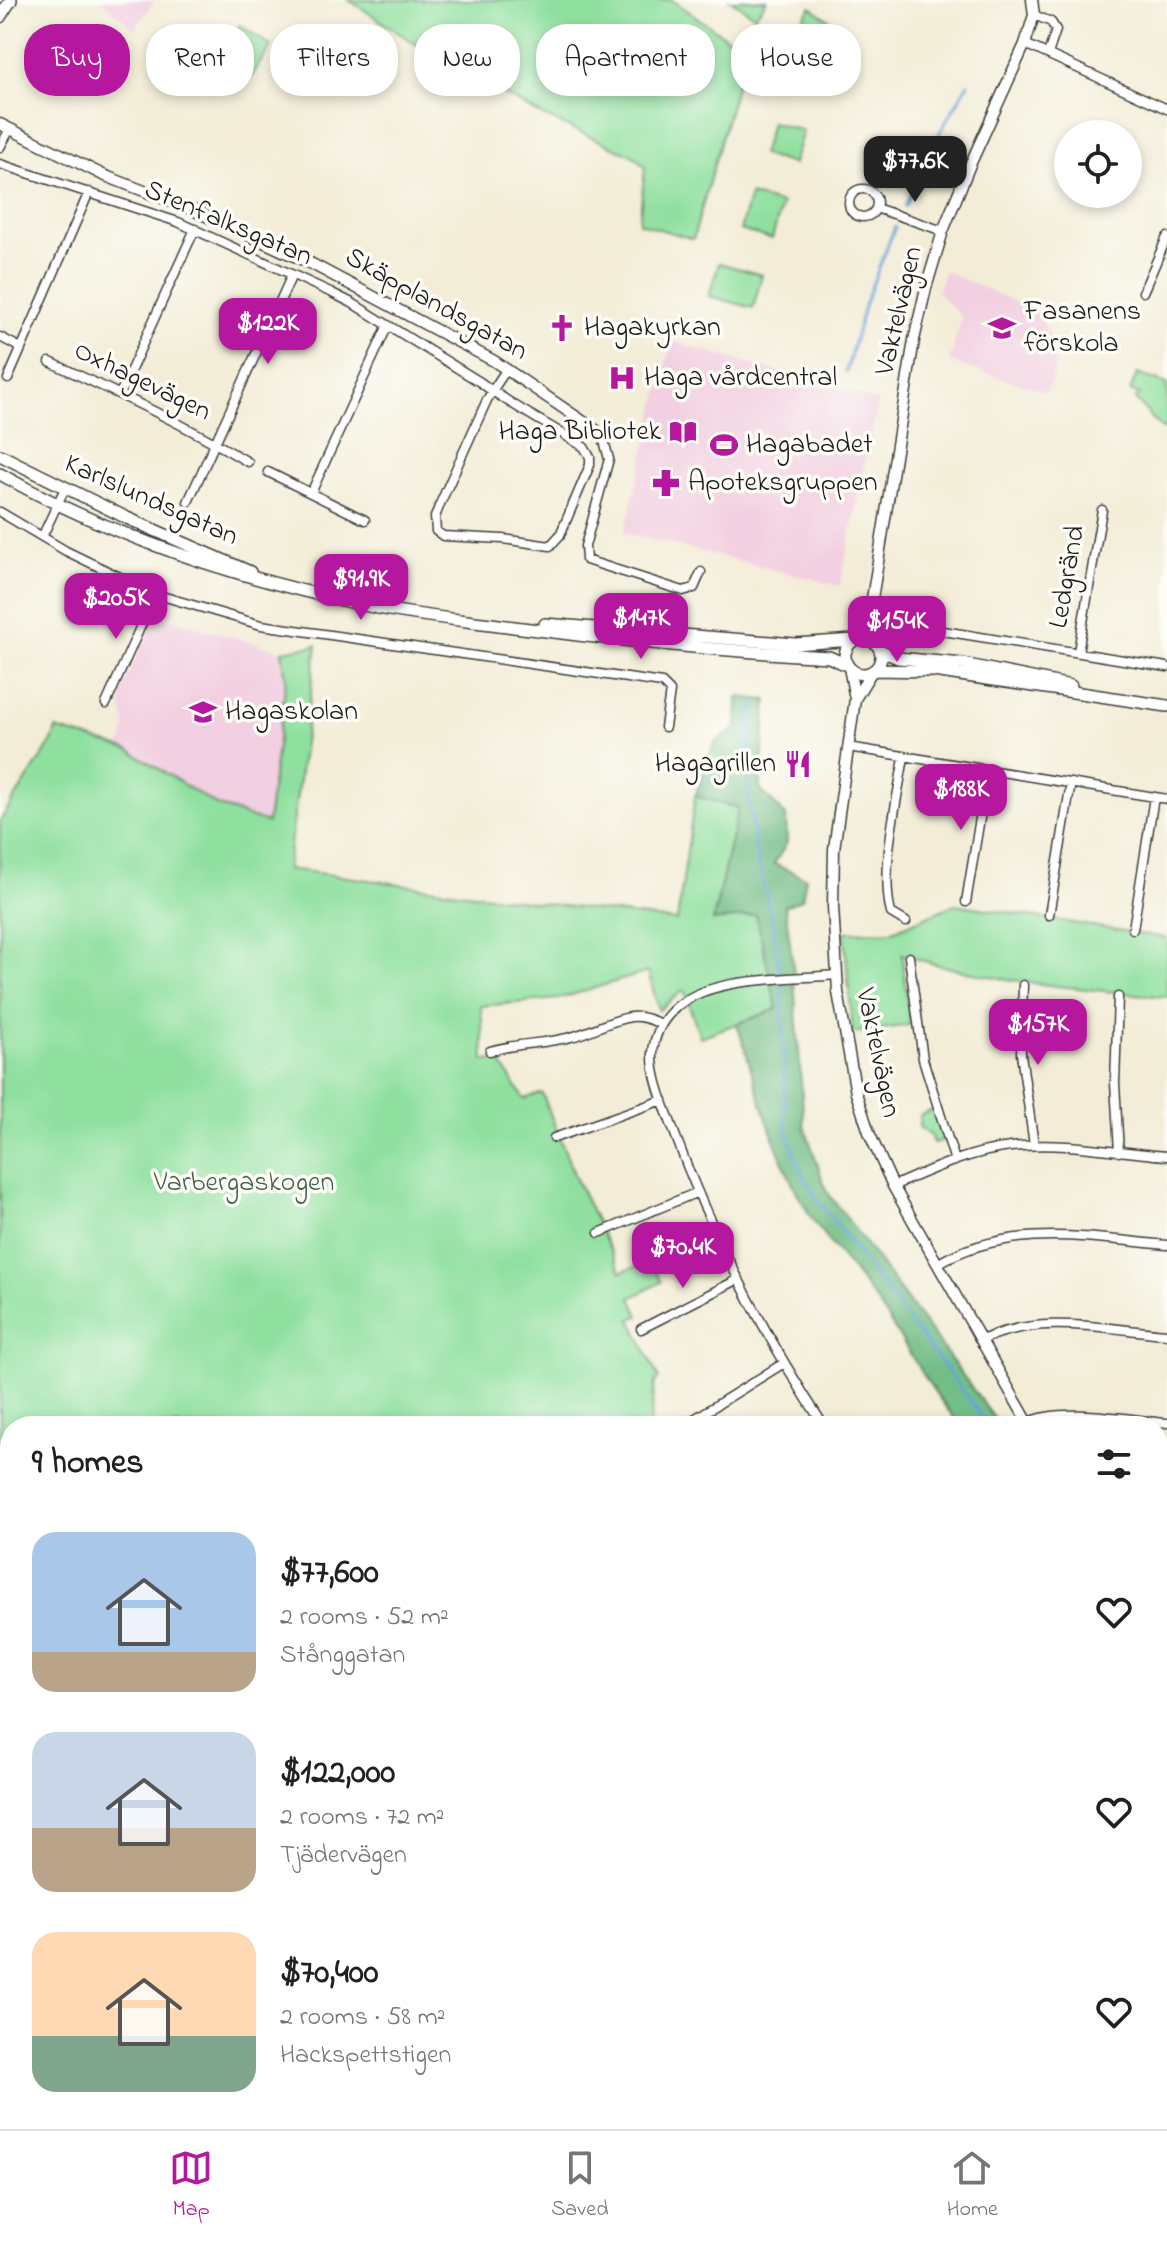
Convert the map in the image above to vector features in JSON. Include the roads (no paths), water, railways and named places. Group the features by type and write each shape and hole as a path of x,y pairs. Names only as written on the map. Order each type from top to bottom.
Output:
{"main road":[{"path":"0,17 11,0"},
{"name":"Karlslundsgatan","path":"0,455 65,488 284,586"},
{"name":"Karlslundsgatan","path":"0,474 58,503 196,562 365,605 630,642 829,657 848,666"},
{"name":"Karlslundsgatan","path":"446,617 795,644 856,639"},
{"path":"1115,698 987,668 898,658 867,639 856,639 846,651 848,666 858,673 933,671 1167,706"},
{"path":"873,671 880,661 878,648"}],"street":[{"path":"1032,0 1034,15 1051,22 1056,30 1048,54"},
{"name":"Vaktelvägen","path":"856,639 871,605 923,296 943,231 1025,44 1034,15"},
{"path":"1025,44 1167,109"},
{"path":"0,147 5,127"},
{"name":"Skäpplandsgatan","path":"5,127 103,175 193,210 312,264 507,369 597,431 608,448 609,459 585,546 586,560 683,591 694,588 701,572"},
{"name":"Stenfalksgatan","path":"0,164 195,229 352,303 579,444 589,453 590,465 560,535 550,546 439,534 436,531 435,517 492,391"},
{"path":"8,379 89,192"},
{"path":"876,208 943,231"},
{"path":"120,394 195,229"},
{"path":"1143,292 1167,237"},
{"path":"215,442 292,275"},
{"path":"311,493 388,325"},
{"path":"0,337 21,348"},
{"name":"Oxhagevägen","path":"50,362 120,394 248,462"},
{"path":"492,391 507,369"},
{"name":"Oxhagevägen","path":"188,502 215,442"},
{"path":"268,472 365,520"},
{"path":"42,537 65,488"},
{"name":"Ledgränd","path":"1078,652 1102,510"},
{"path":"0,512 105,571 155,594 205,611 283,629 655,681 667,685 670,691 665,727"},
{"path":"106,704 155,594"},
{"name":"Vaktelvägen","path":"871,605 878,648"},
{"name":"Ledgränd","path":"871,605 892,608 923,626 937,630 1167,667"},
{"name":"Vaktelvägen","path":"848,666 855,699 833,863 836,975 856,1093 870,1135 893,1186 1024,1416"},
{"name":"Vaktelvägen","path":"855,699 873,671"},
{"path":"848,747 1167,799"},
{"path":"904,757 894,819 888,899 891,913 906,922"},
{"path":"966,902 988,770"},
{"path":"1049,915 1071,783"},
{"path":"1133,929 1154,797"},
{"path":"909,957 923,1059 955,1161"},
{"path":"818,1416 784,1363 739,1279 698,1192 663,1100 653,1054 661,1024 675,1008 700,994 734,985 836,975"},
{"path":"1023,985 1021,1054 1034,1145"},
{"path":"1118,997 1115,1083 1119,1152"},
{"path":"490,1051 569,1038 632,1017 645,1017 661,1024"},
{"path":"554,1138 663,1100"},
{"path":"893,1186 955,1161 997,1149 1034,1145 1167,1156"},
{"path":"599,1233 698,1192"},
{"path":"937,1264 976,1248 1020,1236 1049,1235 1167,1245"},
{"path":"641,1329 739,1279"},
{"path":"982,1340 1014,1328 1049,1324 1167,1334"},
{"path":"699,1416 784,1363"},
{"path":"1051,1416 1074,1416"}],"waterway":[{"path":"905,206 939,134 968,84"},
{"path":"846,372 865,303 895,227"},
{"path":"755,703 746,761 748,792 756,853 774,928 782,991 785,1120 790,1141 801,1171 817,1199 981,1416"}],"place":[{"name":"Hagakyrkan","path":"562,328"},
{"name":"Fasanens förskola","path":"1002,328"},
{"name":"Haga vårdcentral","path":"622,378"},
{"name":"Haga Bibliotek","path":"683,432"},
{"name":"Hagabadet","path":"724,445"},
{"name":"Apoteksgruppen","path":"666,483"},
{"name":"Hagaskolan","path":"203,712"},
{"name":"Hagagrillen","path":"798,764"}],"park label":[{"name":"Varbergaskogen","path":"244,1183"}]}
